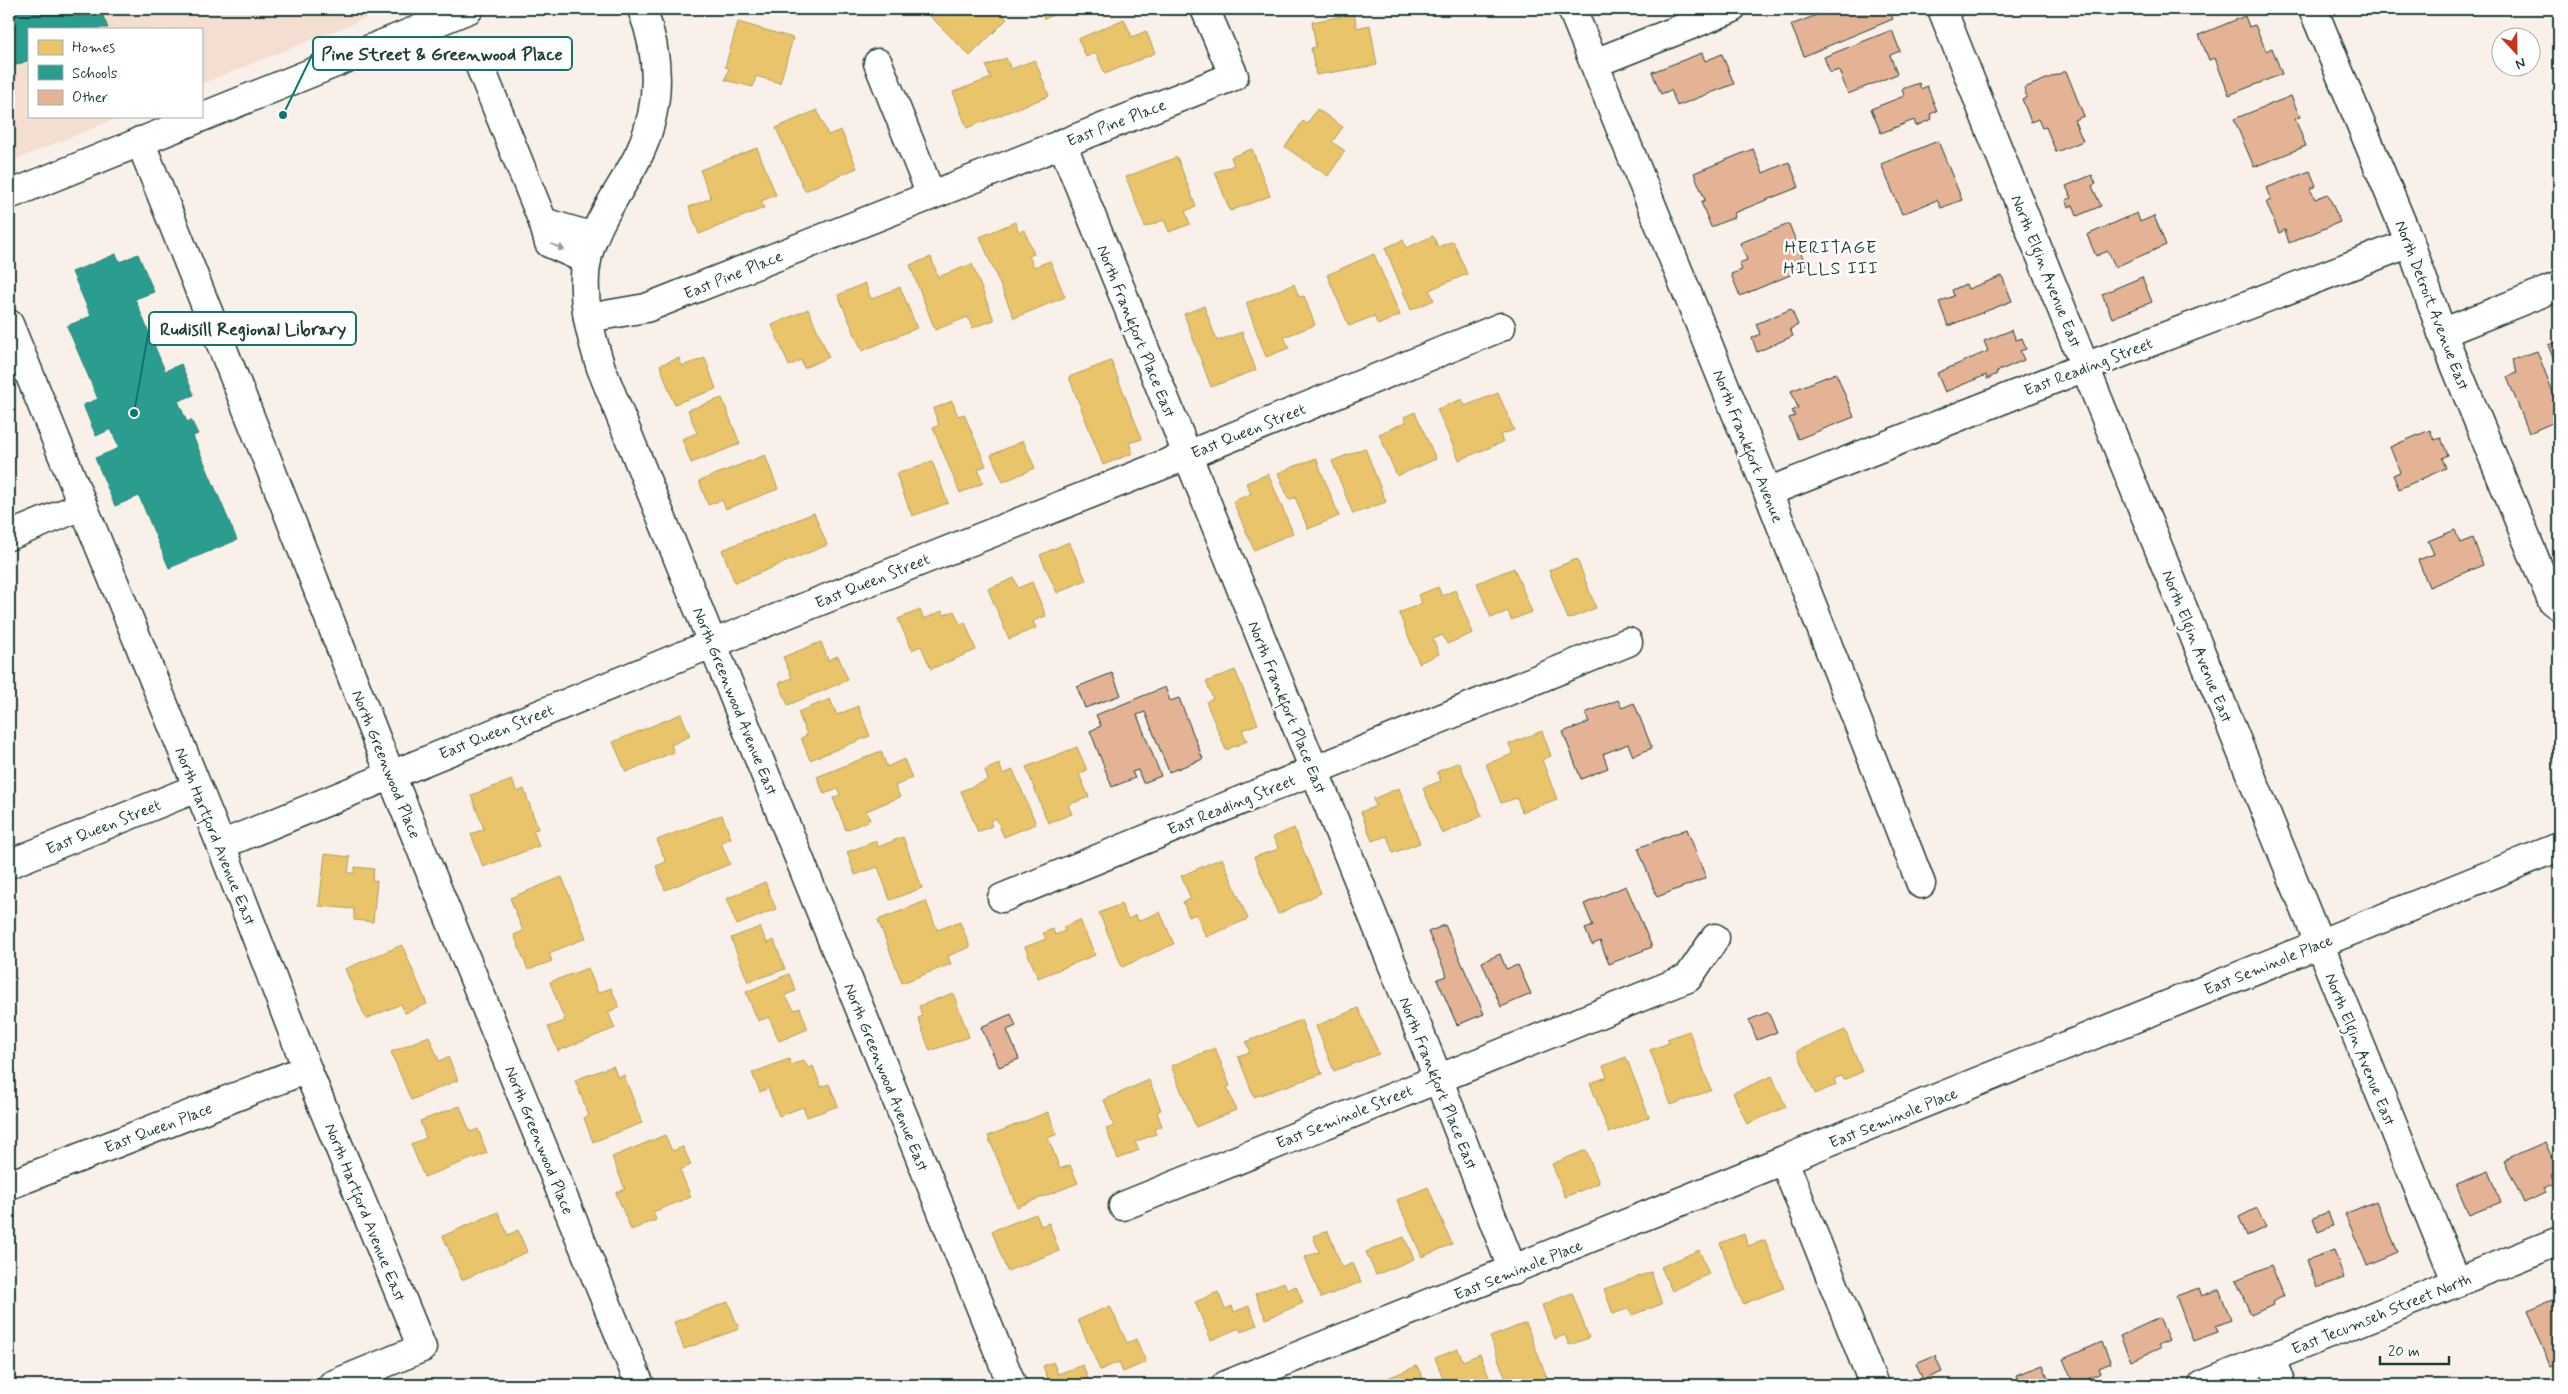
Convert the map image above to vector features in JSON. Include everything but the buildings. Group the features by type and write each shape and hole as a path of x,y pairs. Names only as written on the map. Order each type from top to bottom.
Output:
{"street":[{"path":"202,116 470,9"},
{"name":"North Greenwood Avenue East","path":"642,9 651,32 656,58 655,98 651,121 640,150 612,198 591,249 585,286 588,318 601,368 1012,1385"},
{"name":"East Pine Place","path":"588,318 646,308 1234,76 1206,9"},
{"name":"North Frankfort Avenue","path":"1572,9 1768,492 1921,884"},
{"path":"1595,64 1731,9"},
{"name":"North Elgin Avenue East","path":"1942,9 2456,1282"},
{"name":"North Detroit Avenue East","path":"2313,9 2410,243 2442,333 2556,603"},
{"path":"878,63 931,195"},
{"path":"479,64 543,222 549,243 591,249"},
{"path":"9,195 198,118"},
{"name":"North Greenwood Place","path":"140,141 391,774 640,1385"},
{"name":"North Frankfort Place East","path":"1062,143 1438,1078 1513,1271"},
{"name":"East Reading Street","path":"1768,492 2085,367 2410,243"},
{"path":"2442,333 2559,286"},
{"name":"North Hartford Avenue East","path":"9,324 197,788 232,840 307,1068 422,1348 332,1385"},
{"name":"East Queen Street","path":"232,840 712,644 1188,455 1501,327"},
{"path":"9,536 82,506"},
{"name":"East Reading Street","path":"1002,898 1628,642"},
{"name":"East Queen Street","path":"9,864 197,788"},
{"name":"East Seminole Place","path":"1226,1385 1513,1271 2559,847"},
{"name":"East Seminole Street","path":"1123,1206 1688,978 1715,938"},
{"name":"East Queen Place","path":"9,1185 307,1068"},
{"path":"1784,1161 1874,1385"},
{"name":"East Tecumseh Street North","path":"2204,1385 2559,1241"},
{"path":"2271,1358 2281,1385"}],"shaded area":[{"path":"9,9 389,9 202,84 202,28 28,28 28,118 118,118 9,162"}],"place":[{"name":"Pine Street & Greenwood Place","path":"283,115"},
{"name":"Rudisill Regional Library","path":"134,413"}],"district":[{"name":"HERITAGE HILLS III","path":"1831,257"}]}
